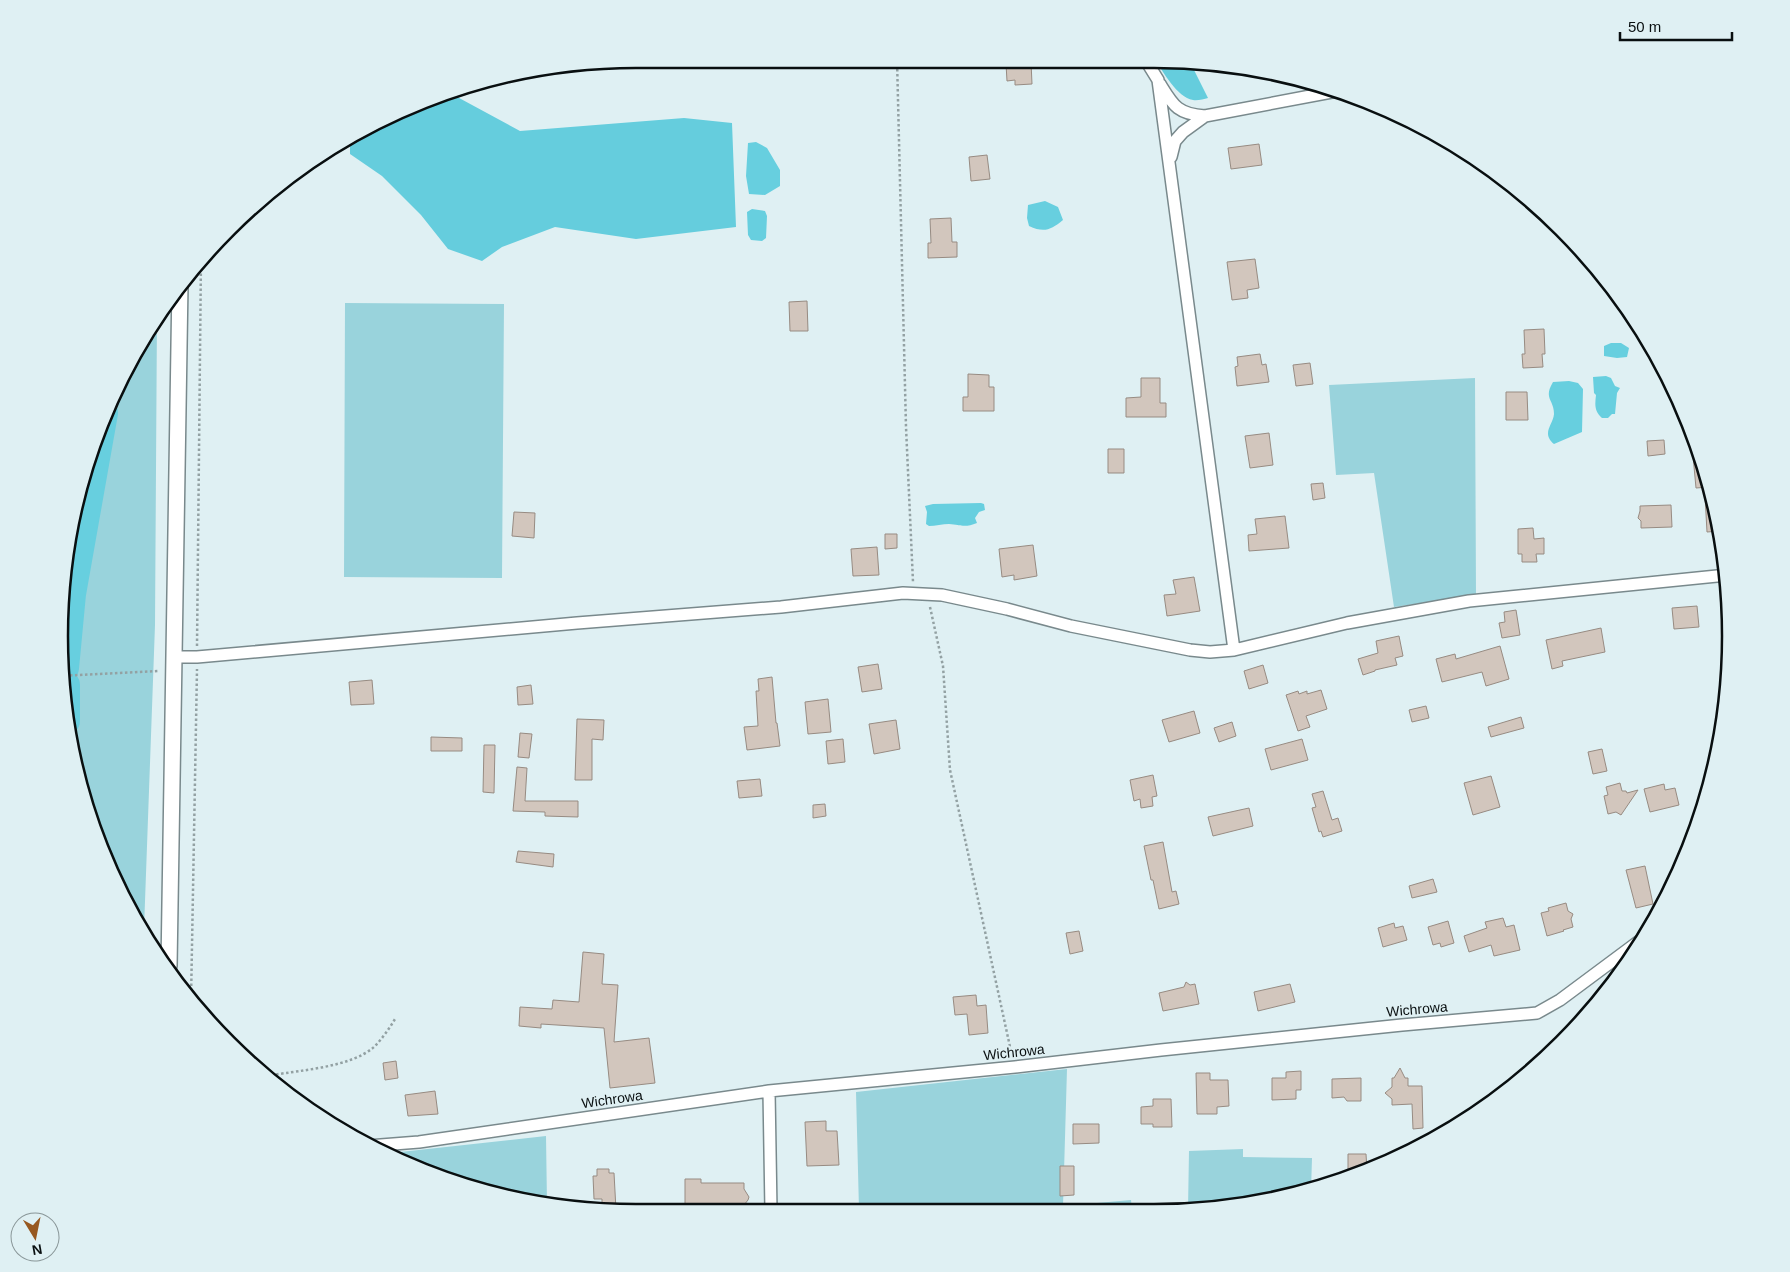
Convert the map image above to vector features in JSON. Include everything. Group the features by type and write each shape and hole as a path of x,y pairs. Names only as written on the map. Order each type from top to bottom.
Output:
{"street":[{"path":"1151,68 1173,105 1191,115 1204,116 1323,94"},
{"path":"1158,80 1234,650"},
{"path":"1169,163 1175,141 1183,132 1204,116"},
{"path":"168,959 180,297"},
{"path":"173,657 197,657 772,608 863,596 914,593 942,595 1140,641 1210,652 1234,650 1347,623 1469,601 1719,576"},
{"name":"Wichrowa","path":"383,1145 419,1142 769,1091 1537,1013 1560,1000 1629,949"},
{"path":"769,1091 771,1204"}],"path":[{"path":"897,68 905,417 914,593"},
{"path":"197,650 200,272"},
{"path":"927,594 943,666 950,770 1015,1067"},
{"path":"191,989 197,664"},
{"path":"69,676 156,670 173,674"},
{"path":"275,1075 344,1063 372,1048 386,1033 395,1019"}],"shaded area":[{"path":"1161,68 1194,69 1208,98 1195,100 1187,98 1176,89"},
{"path":"457,97 520,131 684,118 732,123 736,227 636,239 555,227 502,247 482,261 448,249 421,215 382,176 350,154 350,145 385,126"},
{"path":"756,142 767,148 780,170 780,186 765,195 749,194 746,176 748,143"},
{"path":"1045,201 1058,207 1063,220 1055,226 1043,230 1029,226 1027,218 1028,205"},
{"path":"752,209 765,211 767,216 766,238 762,241 751,240 748,235 747,212"},
{"path":"345,303 504,304 502,578 344,577"},
{"path":"157,330 155,625 144,921 111,854 87,783 78,747 72,710 68,636 72,562 78,525 87,489 111,418 126,385"},
{"path":"1611,343 1621,343 1629,348 1627,357 1604,356 1604,346"},
{"path":"1606,376 1611,378 1615,386 1620,388 1617,393 1615,414 1608,418 1602,418 1596,407 1593,377"},
{"path":"1475,378 1476,595 1394,607 1374,473 1336,475 1329,385"},
{"path":"1569,381 1578,383 1583,389 1582,432 1554,444 1548,436 1554,414 1549,392 1553,382"},
{"path":"933,504 984,504 985,510 979,512 975,518 977,523 973,525 949,524 929,526 926,524 927,512 925,506"},
{"path":"1067,1069 1063,1204 859,1204 856,1092"},
{"path":"546,1136 547,1198 489,1185 453,1174 399,1152"},
{"path":"1243,1149 1243,1157 1312,1158 1311,1182 1265,1194 1228,1200 1188,1203 1189,1151"},
{"path":"1131,1200 1131,1204 1086,1204"}],"building":[{"path":"1006,68 1031,68 1032,84 1015,85 1015,80 1007,81"},
{"path":"1259,144 1262,165 1231,169 1228,148"},
{"path":"987,155 990,179 971,181 969,157"},
{"path":"951,218 952,242 957,242 957,257 928,258 928,243 931,243 930,219"},
{"path":"1255,259 1259,288 1247,290 1248,298 1232,300 1227,262"},
{"path":"807,301 808,331 790,331 789,302"},
{"path":"1544,329 1545,354 1542,354 1543,367 1523,368 1522,354 1525,354 1524,330"},
{"path":"1260,354 1262,365 1266,364 1269,382 1237,386 1235,367 1238,366 1237,357"},
{"path":"1310,363 1313,384 1296,386 1293,365"},
{"path":"968,374 989,375 989,387 994,387 994,411 963,411 963,397 968,397"},
{"path":"1141,378 1160,378 1160,403 1166,403 1166,417 1126,417 1126,398 1141,397"},
{"path":"1506,392 1527,392 1528,420 1506,420"},
{"path":"1269,433 1273,465 1250,468 1245,436"},
{"path":"1664,440 1665,454 1648,456 1647,441"},
{"path":"1108,449 1124,449 1124,473 1108,473"},
{"path":"1693,457 1703,487 1696,488"},
{"path":"1323,483 1325,498 1313,500 1311,484"},
{"path":"1705,497 1713,532 1707,532"},
{"path":"1671,505 1672,527 1641,528 1641,521 1638,518 1640,506"},
{"path":"514,512 535,513 534,538 512,536"},
{"path":"1285,516 1289,548 1249,551 1248,535 1257,534 1255,519"},
{"path":"1533,528 1534,539 1544,538 1544,554 1536,554 1537,562 1522,562 1522,554 1518,554 1518,529"},
{"path":"885,534 897,534 897,548 885,549"},
{"path":"1033,545 1037,576 1014,580 1014,575 1002,577 999,549"},
{"path":"877,547 879,575 853,576 851,549"},
{"path":"1194,577 1200,611 1167,616 1164,595 1176,594 1173,580"},
{"path":"1697,606 1699,627 1674,629 1672,608"},
{"path":"1516,610 1520,635 1502,638 1499,623 1505,622 1504,612"},
{"path":"1601,628 1605,652 1562,661 1563,666 1552,669 1546,640"},
{"path":"1399,636 1403,656 1395,658 1397,665 1363,675 1358,659 1378,653 1376,641"},
{"path":"1500,646 1509,679 1486,686 1482,672 1442,682 1436,659 1455,654 1456,659"},
{"path":"878,664 882,689 862,692 858,667"},
{"path":"1263,665 1268,683 1249,689 1244,671"},
{"path":"772,677 780,746 747,750 744,727 758,726 756,691 759,691 758,679"},
{"path":"372,680 374,704 351,705 349,682"},
{"path":"531,685 533,704 518,705 517,687"},
{"path":"1321,690 1327,709 1306,716 1310,727 1298,731 1286,695 1298,691 1299,694 1307,691 1307,694"},
{"path":"828,699 831,732 808,734 805,702"},
{"path":"1426,706 1429,718 1412,722 1409,710"},
{"path":"1194,711 1200,733 1169,742 1162,720"},
{"path":"1521,717 1524,728 1491,737 1488,727"},
{"path":"577,719 604,720 603,740 592,739 592,780 575,780"},
{"path":"896,720 900,749 874,754 869,724"},
{"path":"1232,722 1236,736 1219,742 1214,728"},
{"path":"520,733 532,734 529,758 518,757"},
{"path":"431,737 462,738 462,751 431,751"},
{"path":"843,739 845,762 828,764 826,741"},
{"path":"1302,739 1308,760 1271,770 1265,749"},
{"path":"484,745 495,745 494,793 483,792"},
{"path":"1602,749 1607,771 1593,774 1588,752"},
{"path":"517,767 527,768 525,801 578,801 578,817 545,816 545,812 513,811"},
{"path":"1153,775 1157,796 1152,797 1153,806 1141,808 1140,799 1134,801 1130,780"},
{"path":"1491,776 1500,807 1473,815 1464,783"},
{"path":"760,779 762,796 739,798 737,781"},
{"path":"1620,783 1622,791 1627,793 1638,790 1621,815 1616,812 1608,814 1604,796 1608,795 1606,787"},
{"path":"1664,784 1665,790 1675,788 1679,805 1650,812 1644,789"},
{"path":"1323,791 1332,820 1338,818 1342,831 1323,837 1321,831 1319,832 1312,808 1316,807 1312,794"},
{"path":"825,804 826,816 813,818 813,805"},
{"path":"1249,808 1253,826 1213,836 1208,817"},
{"path":"1163,842 1172,892 1176,891 1179,904 1159,909 1144,846"},
{"path":"518,851 554,854 553,867 516,862"},
{"path":"1645,866 1653,904 1636,908 1626,870"},
{"path":"1433,879 1437,892 1412,898 1409,886"},
{"path":"1566,903 1568,911 1573,914 1571,919 1573,927 1547,936 1541,913 1549,911 1548,908"},
{"path":"1503,918 1506,927 1514,925 1520,950 1494,956 1491,945 1469,952 1464,936 1487,928 1485,922"},
{"path":"1448,921 1454,943 1441,947 1440,943 1433,945 1428,927"},
{"path":"1394,923 1395,928 1403,926 1407,940 1383,947 1378,928"},
{"path":"1079,931 1083,951 1070,954 1066,933"},
{"path":"583,952 604,954 602,984 618,985 614,1042 649,1038 655,1083 610,1088 604,1028 541,1024 541,1028 519,1026 520,1007 552,1009 553,1000 579,1002"},
{"path":"1186,982 1190,985 1195,984 1199,1004 1163,1011 1159,993 1184,987"},
{"path":"1290,984 1295,1002 1258,1011 1254,992"},
{"path":"976,995 977,1006 986,1005 988,1033 969,1035 967,1014 955,1015 953,997"},
{"path":"396,1061 398,1078 385,1080 383,1063"},
{"path":"1400,1068 1405,1078 1408,1078 1408,1086 1422,1086 1423,1128 1413,1129 1412,1104 1392,1105 1392,1099 1385,1093 1392,1087 1392,1078 1394,1078"},
{"path":"1301,1071 1301,1090 1296,1090 1296,1099 1272,1100 1272,1078 1286,1078 1286,1072"},
{"path":"1196,1073 1210,1073 1210,1080 1228,1080 1229,1106 1217,1107 1217,1114 1197,1114"},
{"path":"1361,1078 1361,1101 1347,1101 1344,1097 1332,1098 1332,1079"},
{"path":"435,1091 438,1114 408,1116 405,1095"},
{"path":"1153,1099 1171,1099 1172,1127 1153,1127 1153,1124 1141,1124 1141,1107 1153,1106"},
{"path":"826,1121 826,1131 837,1131 839,1165 807,1166 805,1122"},
{"path":"1073,1124 1099,1124 1099,1143 1073,1144"},
{"path":"1348,1154 1366,1154 1367,1163 1348,1170"},
{"path":"1060,1166 1074,1166 1074,1195 1060,1196"},
{"path":"597,1169 609,1169 609,1173 614,1173 616,1203 602,1203 602,1199 594,1199 593,1176 597,1176"},
{"path":"685,1179 701,1179 701,1183 744,1183 744,1189 749,1197 745,1204 685,1204"}],"waterway":[{"path":"68,636 72,594 95,461"}]}
